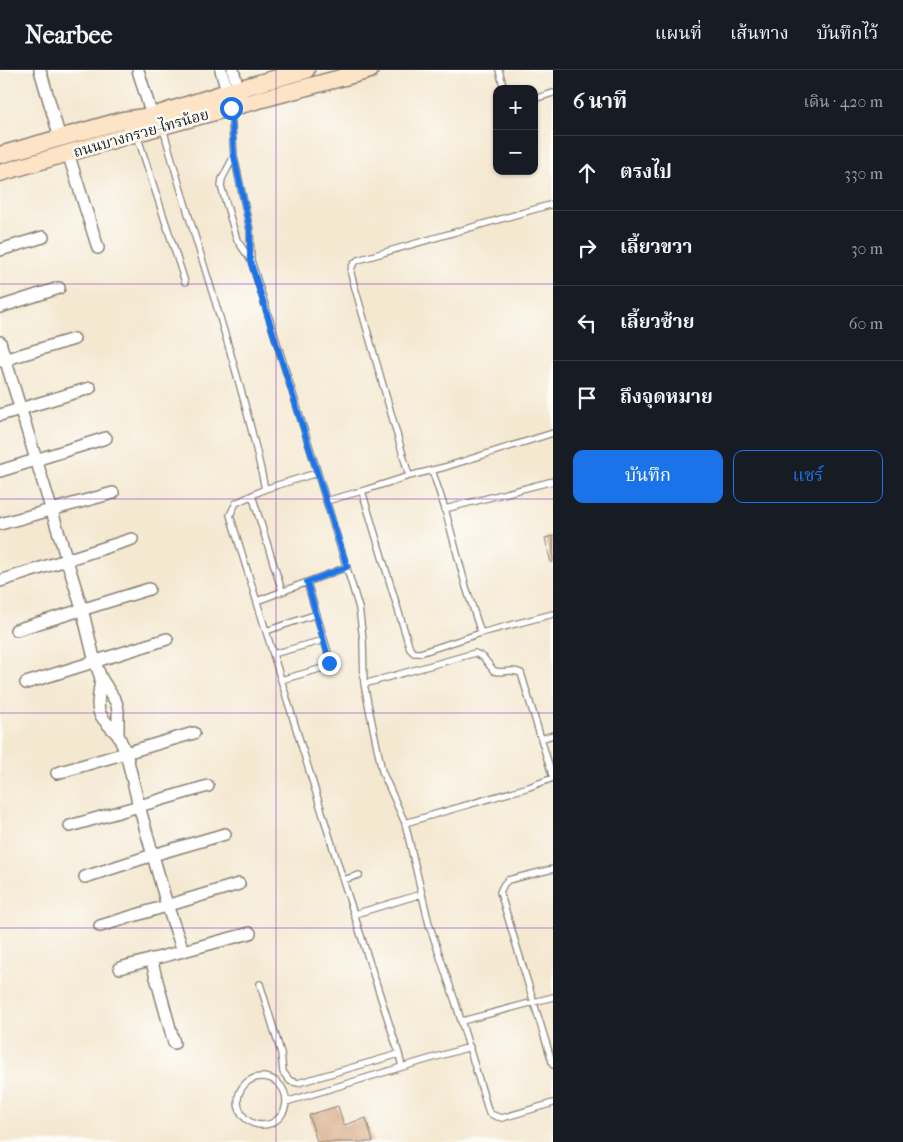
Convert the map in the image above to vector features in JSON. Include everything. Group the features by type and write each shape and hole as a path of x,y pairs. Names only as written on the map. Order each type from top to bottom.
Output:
{"main road":[{"name":"ถนนบางกรวย-ไทรน้อย","path":"0,173 137,133 157,121 233,90 306,70"},
{"name":"ถนนบางกรวย-ไทรน้อย","path":"0,155 123,120 157,121 237,106 370,70"}],"street":[{"path":"40,70 60,138"},
{"path":"138,70 157,121"},
{"path":"221,70 233,90"},
{"path":"233,70 233,90 237,106"},
{"path":"68,153 98,248"},
{"path":"0,250 43,237"},
{"path":"0,307 59,288"},
{"path":"3,360 74,339"},
{"path":"0,342 3,360 20,408 82,609 95,662 101,678 116,702 118,710 118,735"},
{"path":"0,415 90,388"},
{"path":"0,470 106,438"},
{"path":"0,524 113,493"},
{"path":"0,581 132,539"},
{"path":"16,630 149,590"},
{"path":"26,683 167,638"},
{"path":"101,678 98,711 118,735 126,753 139,806 183,951"},
{"path":"58,773 194,733"},
{"path":"70,826 208,786"},
{"path":"85,877 153,854 225,834"},
{"path":"100,926 239,884"},
{"path":"120,968 250,933"},
{"path":"151,959 174,1043"}],"lane":[{"path":"499,70 503,85"},
{"path":"538,98 553,93"},
{"path":"237,106 234,156 250,230 250,260"},
{"path":"157,121 236,372 265,489"},
{"path":"137,133 185,282"},
{"path":"234,156 222,179 221,186 237,240 250,260 359,608 363,639 364,684 382,771 405,823 429,924 462,1021 489,1113 502,1118 553,1104"},
{"path":"409,476 351,274 353,263 553,204"},
{"path":"326,501 553,433"},
{"path":"432,470 481,633"},
{"path":"318,474 265,489 252,495 236,503 230,515 402,1067"},
{"path":"445,509 553,481"},
{"path":"362,491 410,649 414,653 420,653 481,633 553,614"},
{"path":"252,495 282,591"},
{"path":"256,601 347,567"},
{"path":"281,680 324,668 329,663 307,582"},
{"path":"266,631 317,614"},
{"path":"273,654 324,640"},
{"path":"364,684 475,653 483,657 494,671 501,673 513,669 521,672 553,778 529,787 405,823"},
{"path":"541,739 553,736"},
{"path":"553,869 508,880 500,892 553,1065"},
{"path":"343,880 359,875"},
{"path":"355,914 422,894"},
{"path":"260,984 281,1053 283,1072 290,1082 298,1083 399,1054"},
{"path":"462,1021 553,997"},
{"path":"286,1102 470,1047"},
{"path":"261,1076 276,1081 285,1094 286,1102 280,1117 267,1125 251,1123 244,1118 238,1104 241,1088 253,1078 261,1076"}],"building":[{"path":"553,536 553,562 551,563 545,538"},
{"path":"338,1106 344,1125 366,1118 373,1142 317,1142 309,1115"}],"route":[{"path":"231,108 234,156 250,230 250,260 347,567 307,582 329,663"}]}
